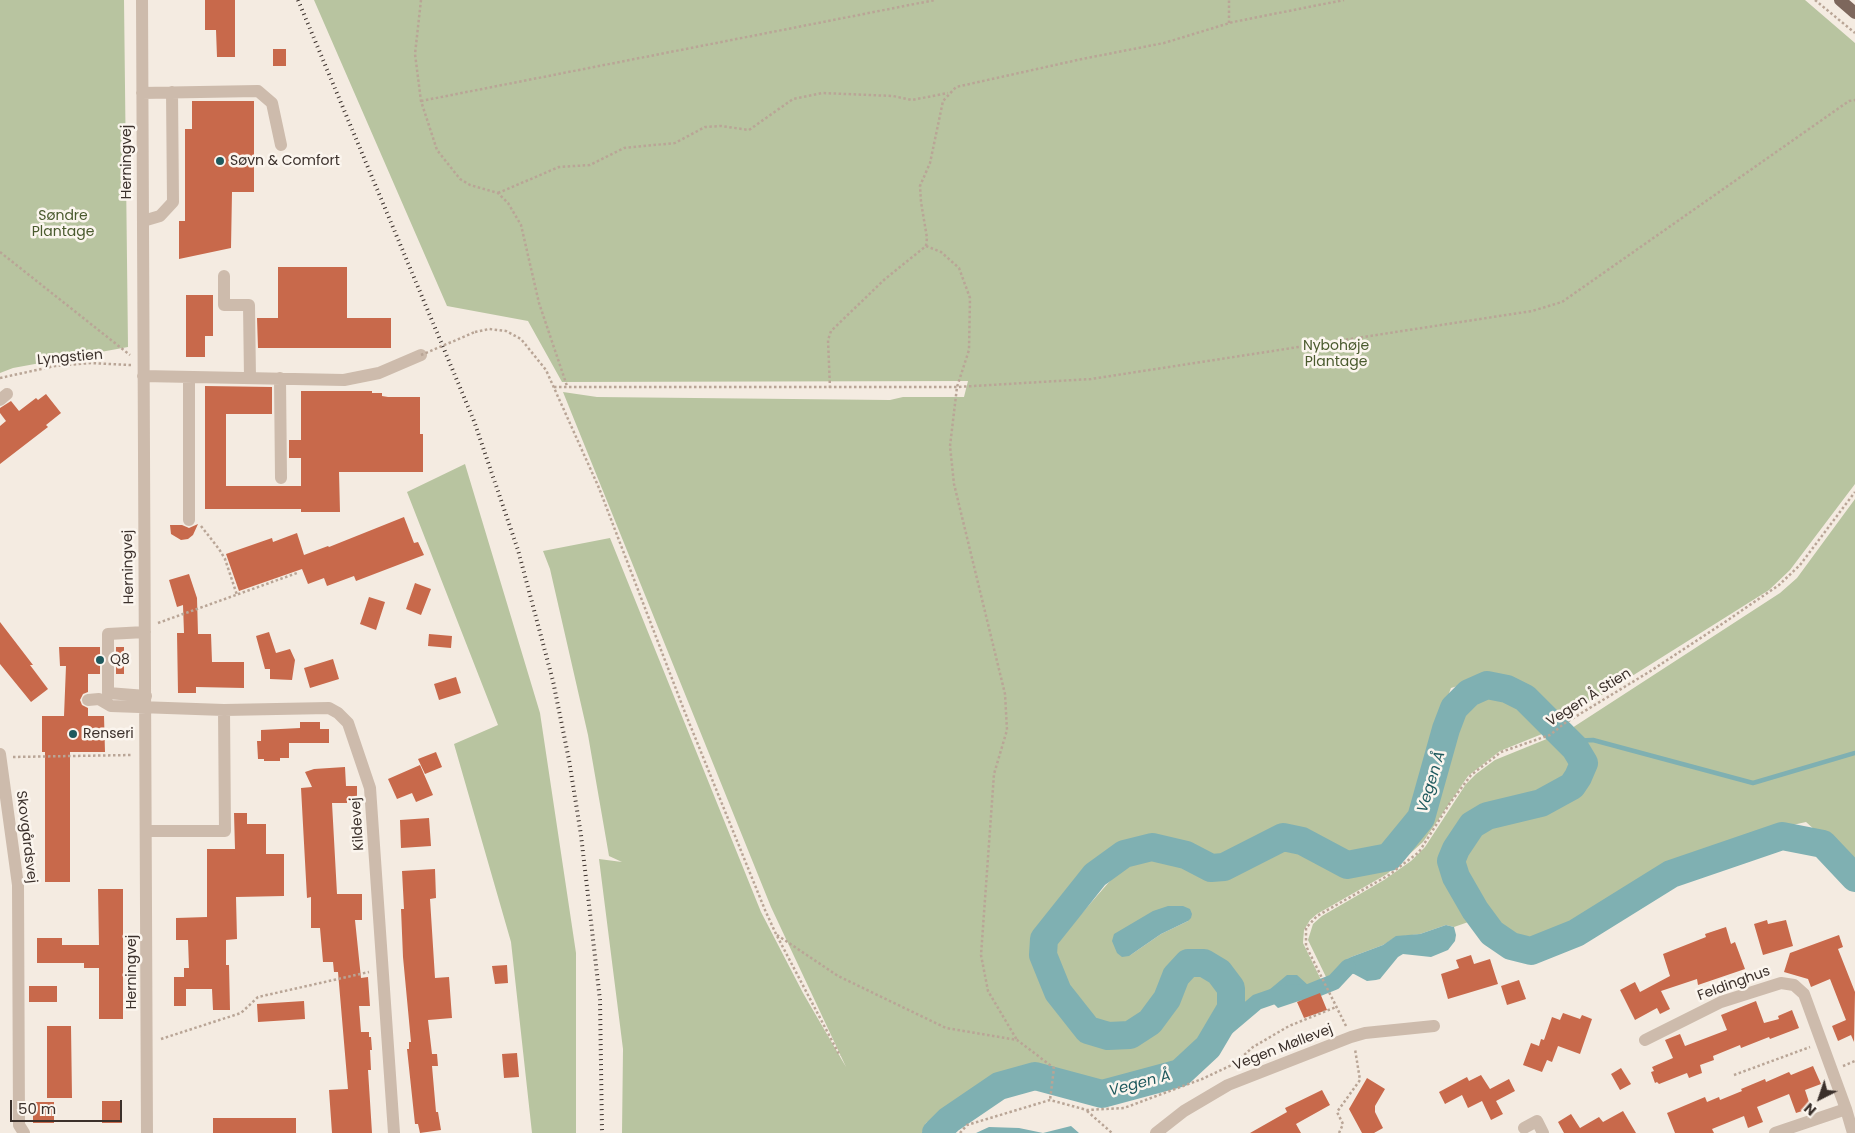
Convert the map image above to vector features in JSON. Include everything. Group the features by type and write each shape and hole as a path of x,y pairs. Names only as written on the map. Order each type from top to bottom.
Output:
{"main road":[{"path":"1840,0 1855,13"}],"street":[{"name":"Herningvej","path":"142,0 147,1133"},
{"path":"142,93 258,91 272,103 281,145"},
{"path":"142,221 160,216 173,202 172,92"},
{"path":"224,276 224,305 249,305 250,378"},
{"path":"143,371 189,377 344,380 379,373 421,355"},
{"path":"189,377 195,522"},
{"path":"280,378 281,478"},
{"path":"145,630 108,634 108,693 146,702"},
{"path":"88,700 99,699 111,706 146,702"},
{"name":"Kildevej","path":"146,702 224,710 329,708 338,713 348,723 370,788 394,1133"},
{"path":"146,831 225,831 224,710"},
{"name":"Skovgårdsvej","path":"0,756 18,885 19,1125 24,1133"},
{"name":"Feldinghus","path":"1645,1040 1721,1002 1781,983 1794,985 1804,994 1853,1133"},
{"name":"Vegen Møllevej","path":"1156,1133 1184,1111 1228,1086 1351,1037 1365,1033 1434,1026"},
{"path":"1775,1133 1846,1109"},
{"path":"1524,1128 1536,1120 1543,1133"}],"path":[{"path":"421,0 414,54 421,101 437,150 460,179 470,185 498,193 508,203 521,225 539,303 568,387"},
{"path":"421,101 935,0"},
{"path":"1229,0 1229,23"},
{"path":"830,388 828,340 831,331 885,279 926,246 927,238 920,186 930,162 943,101 956,87 1164,43 1229,23 1344,0"},
{"path":"1815,0 1855,34"},
{"path":"498,193 559,167 590,165 624,148 675,143 706,127 721,126 749,130 793,99 822,93 893,96 912,100 949,93"},
{"path":"554,387 957,387 1091,379 1532,311 1562,302 1849,101 1855,100"},
{"path":"926,246 941,252 959,268 970,298 969,350 957,387 950,446 954,484 1006,703 1007,730 994,774 980,955 988,991 1017,1040 1054,1068 1050,1100"},
{"path":"0,252 143,371"},
{"path":"421,355 475,332 489,329 506,331 521,339 546,370 599,488 684,710 776,934 840,1056"},
{"name":"Lyngstien","path":"0,378 55,366 91,363 143,371"},
{"name":"Vegen Å Stien","path":"1339,1133 1343,1124 1337,1112 1360,1080 1351,1037 1306,946 1306,928 1317,916 1390,875 1419,852 1470,775 1501,752 1550,735 1657,667 1779,585 1800,565 1855,492"},
{"path":"195,522 225,559 237,595"},
{"path":"145,630 297,574"},
{"path":"0,756 146,754"},
{"path":"776,934 838,976 946,1028 1017,1040"},
{"path":"147,1041 164,1039 241,1013 258,997 383,969"},
{"path":"960,1133 967,1125 1050,1100 1087,1110 1124,1108 1202,1079 1234,1064 1253,1047 1289,1026 1336,1007"},
{"path":"1734,1075 1822,1042"},
{"path":"1087,1110 1112,1133"}],"green space":[{"name":"Søndre Plantage","path":"0,0 124,0 128,347 13,368 0,373"},
{"name":"Nybohøje Plantage","path":"314,0 1805,0 1855,43 1855,484 1790,570 1769,590 1562,720 1520,683 1488,677 1451,688 1434,733 1414,815 1393,843 1376,854 1358,857 1338,852 1297,833 1283,831 1231,856 1219,859 1168,841 1142,840 1096,866 1045,921 1034,940 1034,954 1065,1018 1087,1036 1121,1043 1146,1037 1161,1022 1190,977 1210,976 1218,982 1223,989 1223,1000 1207,1036 1176,1065 1106,1086 1039,1065 1020,1066 926,1123 922,1133 622,1133 623,1049 599,859 622,862 609,856 588,735 550,569 543,551 610,538 761,912 803,993 846,1067 771,907 563,392 597,397 890,400 903,397 964,397 968,381 562,382 528,321 447,306"},
{"path":"465,464 540,713 576,953 576,1133 532,1133 511,942 454,744 498,725 407,492"},
{"path":"1855,499 1855,866 1806,822 1779,828 1666,871 1564,931 1539,938 1522,936 1503,929 1488,912 1457,864 1462,853 1480,828 1550,806 1586,779 1594,758 1572,728 1780,593 1797,578"},
{"path":"1496,693 1512,699 1547,732 1500,751 1468,776 1423,842 1387,874 1317,914 1310,920 1304,930 1303,943 1323,984 1309,990 1309,986 1269,990 1267,996 1256,999 1233,1020 1241,991 1237,979 1205,951 1189,955 1172,965 1168,980 1158,1001 1142,1022 1130,1029 1101,1029 1071,996 1055,954 1055,944 1123,866 1145,860 1180,863 1201,873 1216,877 1231,874 1281,848 1293,846 1349,874 1371,873 1387,868 1420,837 1443,775 1451,726 1457,717 1468,707 1487,695","holes":["1190,909 1188,921 1161,934 1129,956"]},
{"path":"1554,736 1573,755 1577,763 1574,772 1566,779 1525,801 1484,809 1464,823 1449,845 1443,858 1448,879 1474,920 1454,927 1446,925 1420,934 1396,937 1383,945 1346,960 1332,981 1327,979 1308,940 1313,924 1322,916 1384,880 1411,861 1425,847 1466,784 1476,774 1495,760"}],"water":[{"path":"1168,906 1183,906 1190,909 1191,918 1161,934 1129,956 1122,957 1117,953 1112,941 1114,934 1153,911"},
{"path":"1446,925 1454,927 1456,935 1455,941 1448,950 1431,957 1403,954 1398,957 1380,979 1367,981 1354,974 1346,973 1336,984 1332,981 1345,960 1351,957 1383,945 1396,936 1420,934"},
{"path":"1287,975 1297,975 1309,986 1308,998 1278,1008 1267,997 1269,990"},
{"path":"1071,1126 1079,1133 1043,1133"},
{"path":"989,1127 1019,1128 1043,1133 976,1133"}],"building":[{"path":"205,0 235,0 235,57 217,57 216,30 205,30"},
{"path":"273,49 286,49 286,66 273,66"},
{"name":"Søvn & Comfort","path":"192,101 254,101 254,192 232,192 231,248 179,259 179,221 185,221 185,129 192,129"},
{"path":"278,267 347,267 347,318 391,318 391,348 258,348 257,318 278,318"},
{"path":"186,295 213,295 213,336 205,336 205,357 186,357"},
{"path":"205,386 272,387 272,414 226,414 226,486 301,486 301,458 289,458 289,440 301,440 301,391 372,391 372,393 382,393 382,396 388,397 420,397 420,434 423,434 423,472 339,472 340,512 301,512 301,509 205,509"},
{"path":"46,394 61,413 46,425 48,427 0,464 0,426 6,421 0,413 0,408 11,401 19,411 36,398 38,400"},
{"path":"404,517 414,543 418,542 424,555 356,581 354,576 327,586 324,578 308,584 302,569 239,591 226,554 272,538 273,542 297,533 304,555"},
{"path":"198,524 193,535 188,539 181,540 171,534 170,525 182,525 189,528"},
{"path":"189,574 197,598 198,634 211,634 212,662 244,662 244,688 196,687 196,693 178,693 177,633 184,633 183,605 177,607 169,580"},
{"path":"415,583 431,589 421,615 406,609"},
{"path":"369,597 385,602 376,630 360,624"},
{"path":"0,622 33,665 30,665 48,689 31,702 0,664"},
{"path":"269,632 276,653 290,649 295,660 292,680 270,679 270,669 265,669 256,636"},
{"path":"429,634 452,636 451,648 428,646"},
{"path":"59,647 100,647 100,674 88,674 88,692 83,694 80,700 82,705 88,708 88,716 104,716 105,752 70,752 70,882 45,882 45,752 42,752 42,716 64,716 66,666 60,666"},
{"path":"116,647 124,647 124,674 116,674"},
{"path":"333,659 339,679 310,688 304,668"},
{"path":"456,677 461,693 439,700 434,684"},
{"path":"300,722 320,722 320,729 329,729 329,743 289,743 289,758 280,758 280,761 258,759 257,741 261,741 261,730 300,728"},
{"path":"436,752 442,767 425,774 418,759"},
{"path":"420,765 433,795 416,802 412,793 397,799 388,779"},
{"path":"345,767 346,786 357,786 357,797 352,798 353,800 347,800 347,803 332,803 337,894 362,894 362,920 355,920 361,978 368,977 370,1006 359,1006 361,1032 369,1032 369,1037 371,1037 371,1070 368,1070 372,1133 332,1133 329,1090 348,1089 338,972 334,972 333,962 323,962 320,928 311,928 311,897 307,898 301,788 312,787 305,772 314,769"},
{"path":"234,813 247,813 247,824 266,824 266,854 284,854 284,896 236,897 237,939 226,940 226,965 229,965 230,1010 213,1010 212,989 186,989 186,1006 174,1006 174,977 184,977 184,968 189,968 188,940 176,940 176,918 207,917 207,849 235,849"},
{"path":"429,818 431,846 401,848 400,820"},
{"path":"435,869 436,898 430,899 435,978 449,977 452,1018 428,1020 432,1054 437,1054 438,1066 432,1066 436,1112 438,1112 441,1130 420,1133 418,1124 415,1124 407,1049 409,1049 409,1042 411,1042 403,957 401,909 404,909 402,871"},
{"path":"98,889 123,889 123,1019 99,1019 99,968 84,968 84,963 37,963 37,938 62,938 62,945 99,945"},
{"path":"1767,920 1768,924 1786,920 1793,946 1763,955 1754,924"},
{"path":"1726,927 1731,944 1735,942 1745,969 1698,985 1697,979 1661,991 1670,1009 1660,1014 1657,1008 1635,1020 1620,990 1635,982 1640,992 1670,976 1663,954 1706,937 1705,934"},
{"path":"1839,935 1843,947 1838,949 1855,992 1854,1042 1851,1035 1838,1041 1832,1026 1846,1020 1830,979 1811,987 1808,979 1784,972 1790,953"},
{"path":"1471,955 1474,964 1490,959 1498,984 1448,999 1441,974 1459,968 1456,960"},
{"path":"507,965 508,983 495,984 492,966"},
{"path":"1519,980 1526,999 1507,1005 1501,986"},
{"path":"29,986 57,986 57,1002 29,1002"},
{"path":"1320,993 1327,1010 1304,1018 1297,1002"},
{"path":"304,1001 305,1019 258,1022 257,1004"},
{"path":"1756,1001 1764,1023 1779,1019 1778,1016 1792,1010 1799,1028 1741,1048 1740,1045 1713,1056 1714,1060 1700,1065 1702,1073 1689,1078 1687,1073 1659,1084 1655,1083 1651,1072 1654,1071 1652,1067 1673,1058 1665,1040 1680,1034 1685,1046 1727,1030 1721,1015"},
{"path":"1563,1013 1580,1019 1582,1015 1592,1019 1580,1054 1558,1046 1552,1062 1547,1060 1542,1072 1523,1065 1531,1043 1539,1046 1541,1039 1544,1040 1552,1017 1560,1020"},
{"path":"47,1026 71,1026 72,1098 47,1098"},
{"path":"517,1053 519,1077 504,1078 502,1054"},
{"path":"1813,1066 1821,1084 1805,1090 1811,1108 1796,1113 1789,1094 1757,1107 1763,1122 1748,1128 1744,1116 1712,1129 1714,1133 1675,1133 1667,1113 1705,1097 1707,1102 1719,1097 1720,1100 1765,1079 1766,1082 1789,1072 1791,1075"},
{"path":"1621,1068 1631,1084 1620,1090 1611,1074"},
{"path":"1481,1075 1490,1089 1509,1079 1515,1091 1496,1101 1503,1114 1491,1120 1482,1101 1468,1108 1462,1095 1445,1104 1439,1092 1467,1077 1469,1081"},
{"path":"1367,1078 1385,1089 1375,1106 1375,1112 1383,1128 1374,1133 1362,1133 1349,1109"},
{"path":"1322,1090 1330,1105 1296,1124 1301,1133 1250,1133 1287,1112 1285,1108"},
{"path":"102,1101 122,1101 122,1123 102,1123"},
{"path":"33,1102 54,1102 54,1123 33,1123"},
{"path":"1623,1111 1636,1133 1564,1133 1558,1122 1571,1114 1580,1128 1599,1117 1603,1122"},
{"path":"213,1118 296,1118 296,1133 213,1133"}],"waterway":[{"name":"Vegen Å","path":"936,1133 949,1120 999,1086 1035,1076 1102,1094 1180,1073 1208,1047 1231,1008 1231,988 1219,972 1204,963 1188,963 1176,976 1167,999 1150,1022 1130,1035 1108,1036 1088,1030 1058,992 1043,955 1044,939 1095,875 1124,854 1152,847 1186,855 1211,868 1224,867 1283,837 1302,841 1347,865 1389,857 1421,818 1446,729 1454,708 1469,693 1487,685 1507,689 1525,698 1575,748 1584,763 1572,786 1541,803 1487,816 1472,825 1456,849 1451,861 1456,877 1475,910 1492,933 1511,946 1531,951 1576,933 1671,874 1782,836 1823,844 1855,878"},
{"path":"1568,741 1593,740 1753,783 1855,753"},
{"path":"1208,1047 1218,1035 1257,1002 1283,993 1309,992 1334,982 1348,967"}],"railway":[{"path":"298,0 474,421 518,550 553,681 569,760 581,835 600,1000 602,1133"}],"place":[{"name":"Søvn & Comfort","path":"220,161"},
{"name":"Q8","path":"100,660"},
{"name":"Renseri","path":"73,734"}]}
